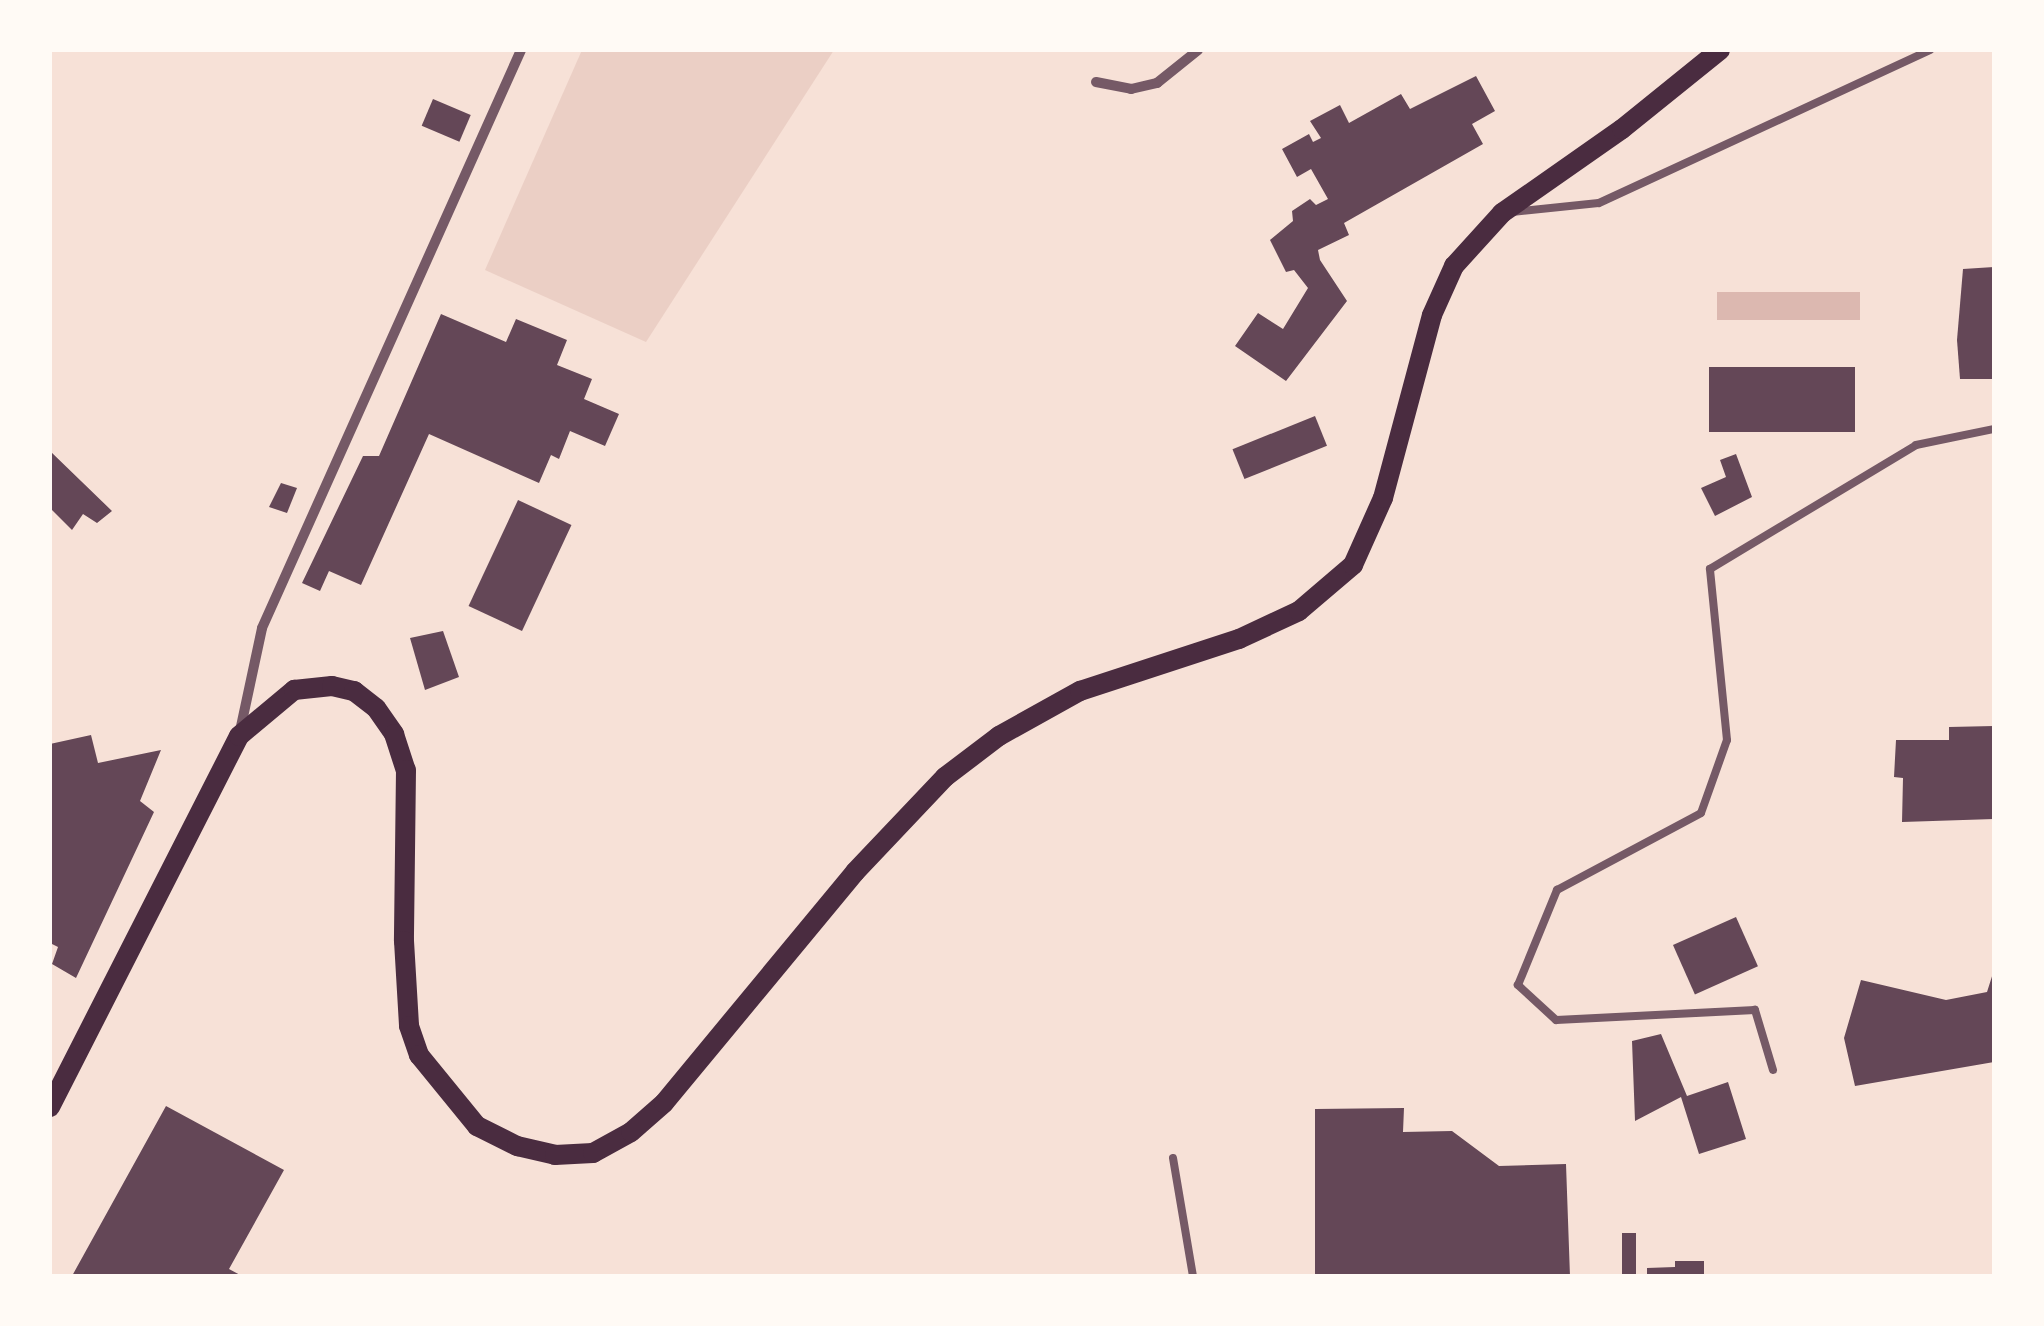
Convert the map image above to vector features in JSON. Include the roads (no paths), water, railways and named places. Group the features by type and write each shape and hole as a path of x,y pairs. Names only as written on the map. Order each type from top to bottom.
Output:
{"main road":[{"path":"50,1107 239,736 294,690 332,686 354,690 376,708 394,734 406,770 404,942 409,1026 419,1055 477,1126 517,1146 554,1155 594,1153 631,1132 664,1103 856,872 944,777 1000,736 1080,691 1240,640 1298,612 1353,566 1383,498 1432,315 1454,266 1502,214 1622,129 1720,50"}],"street":[{"path":"239,736 262,628 521,50"},
{"path":"1096,82 1131,89 1157,83 1198,50"}],"lane":[{"path":"1502,214 1599,203 1930,50"},
{"path":"1773,1070 1755,1010 1556,1020 1518,985 1557,890 1701,813 1727,740 1710,569 1916,445 1994,429"},
{"path":"1172,1158 1193,1276"}]}
